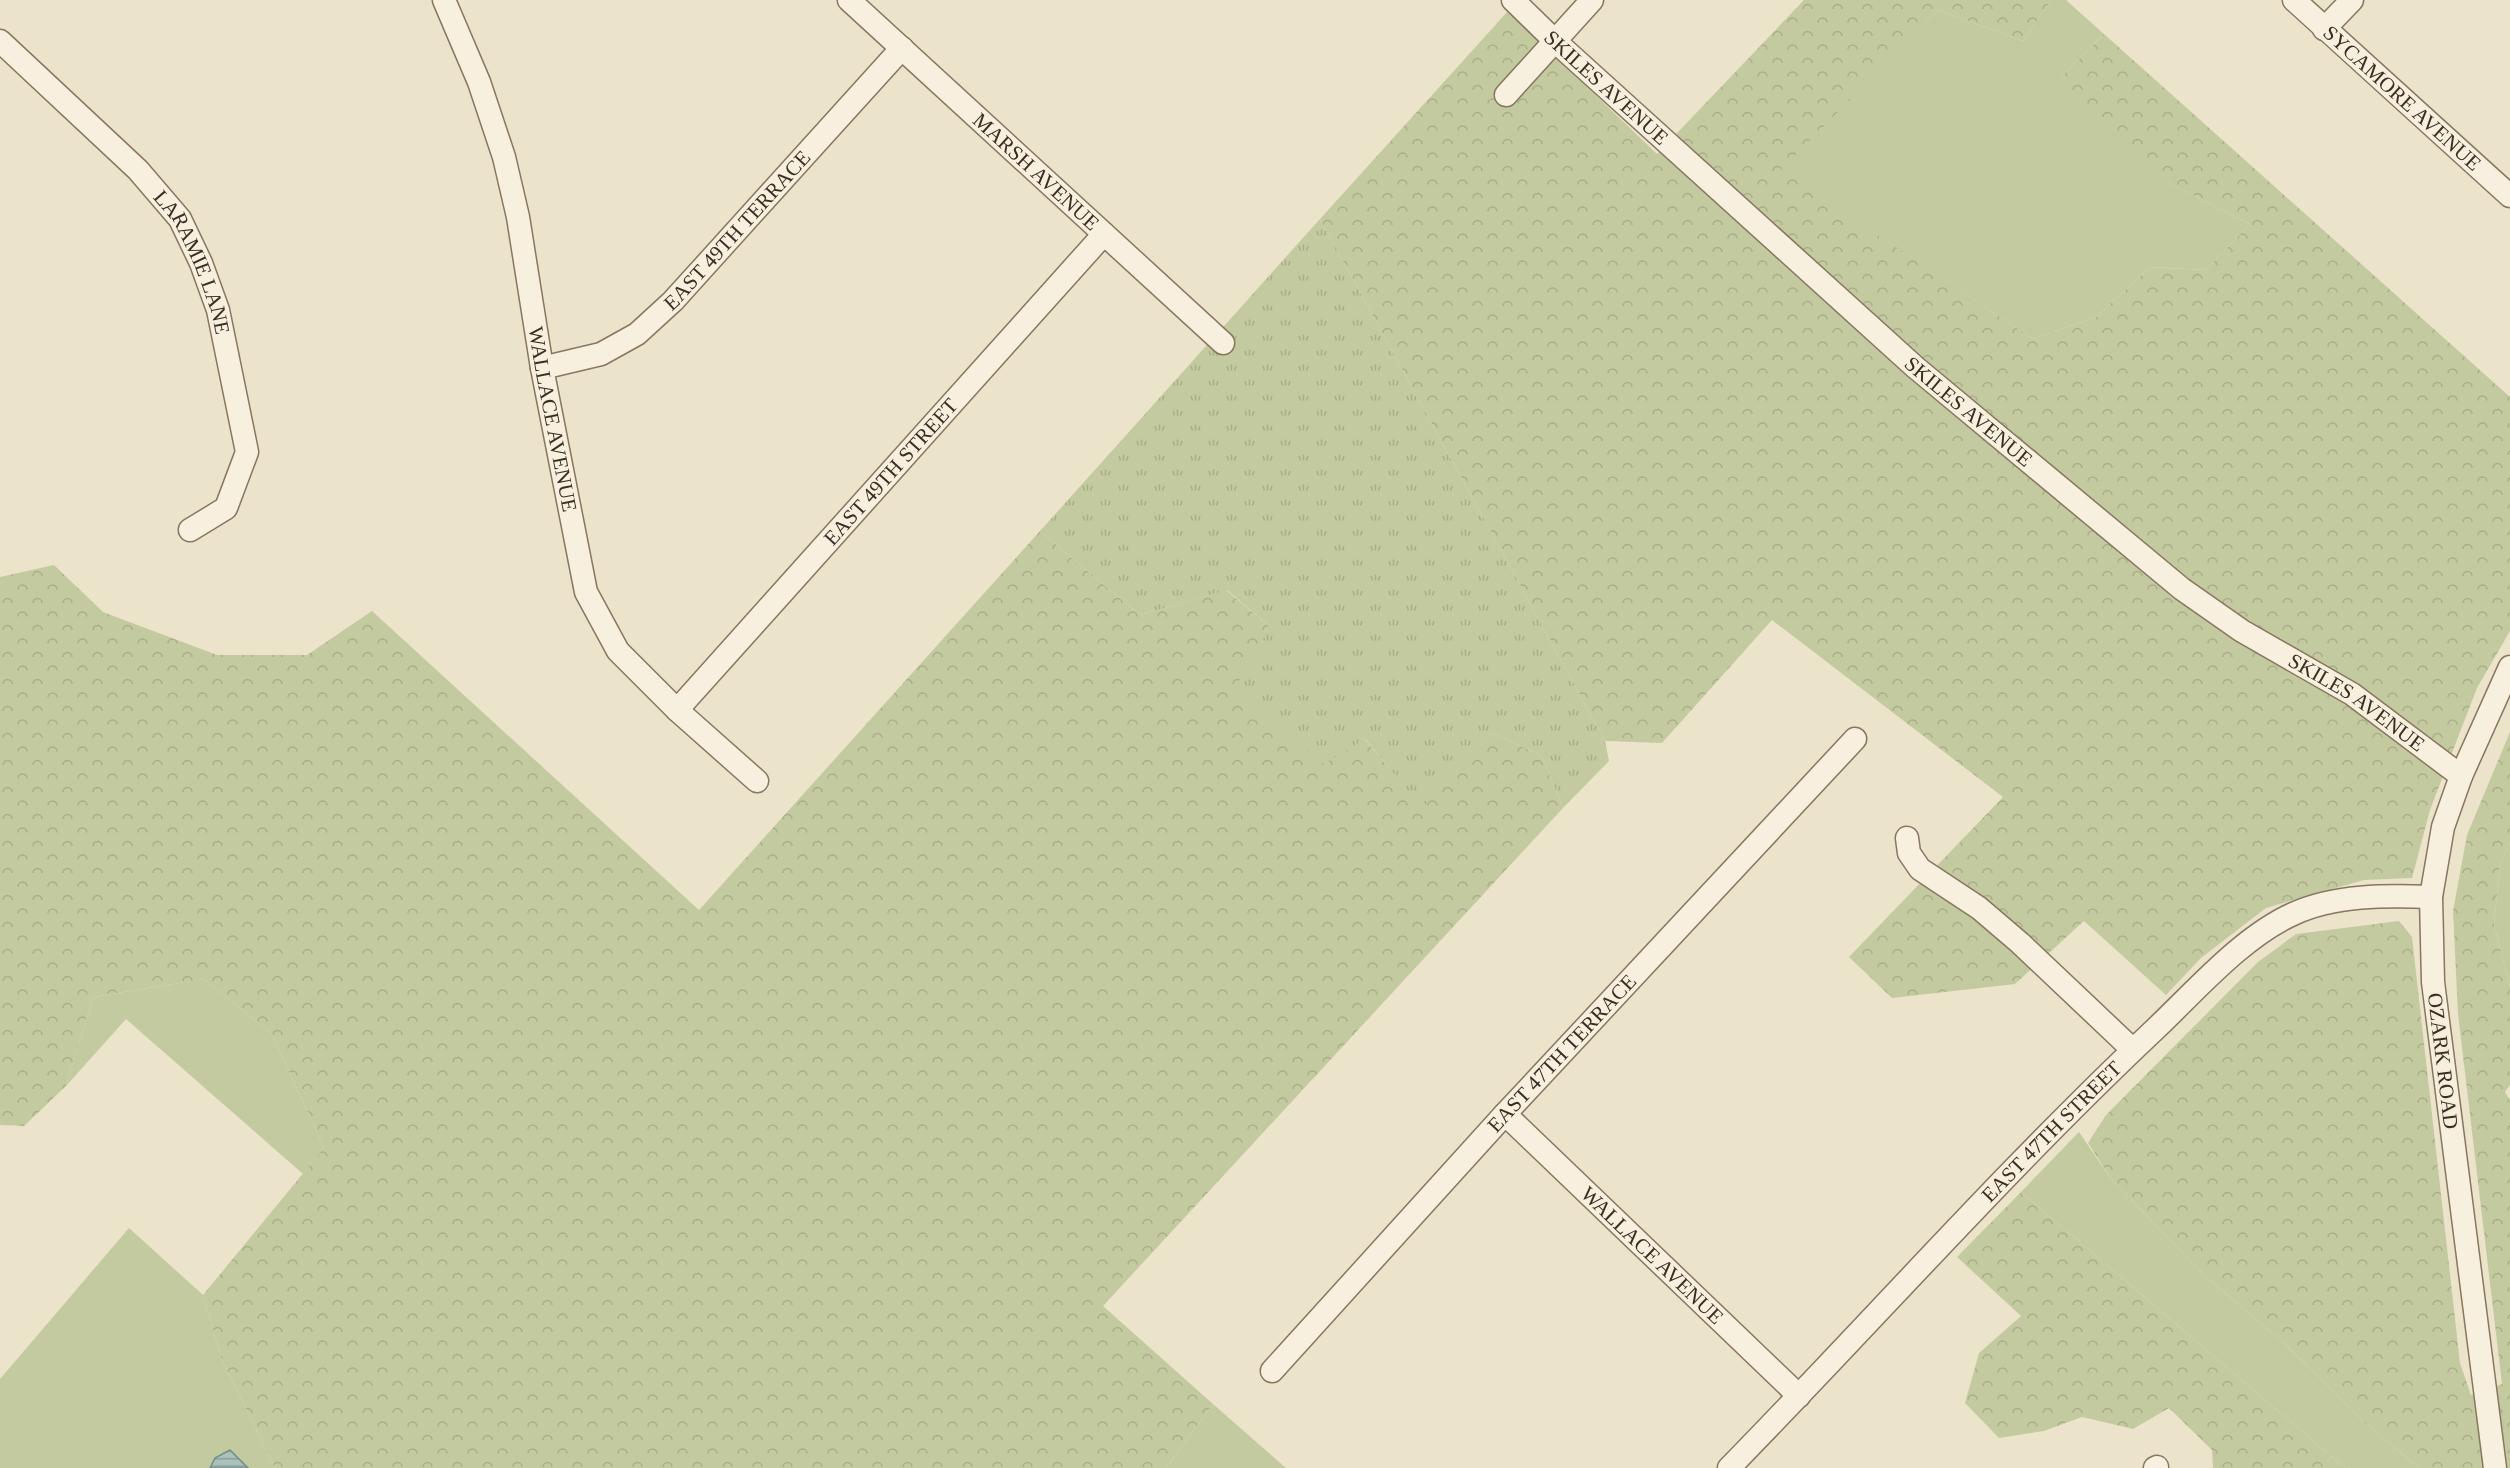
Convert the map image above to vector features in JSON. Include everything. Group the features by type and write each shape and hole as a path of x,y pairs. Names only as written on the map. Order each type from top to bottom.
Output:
{"street":[{"name":"WALLACE AVENUE","path":"444,0 479,82 504,157 518,217 543,368 586,592 618,651 677,710 757,781"},
{"name":"MARSH AVENUE","path":"849,0 1223,343"},
{"name":"SKILES AVENUE","path":"1513,0 1556,42 1915,367 2182,589 2242,631 2352,694 2461,776"},
{"path":"1506,95 1592,0"},
{"name":"SYCAMORE AVENUE","path":"2294,0 2510,196"},
{"path":"2324,29 2352,0"},
{"name":"LARAMIE LANE","path":"0,41 138,170 180,219 201,263 218,310 247,453 226,508 190,530"},
{"name":"EAST 49TH TERRACE","path":"543,368 601,354 637,334 673,301 902,48"},
{"name":"EAST 49TH STREET","path":"677,710 1104,234"},
{"name":"OZARK ROAD","path":"2496,1468 2433,982 2431,897 2443,827 2461,776 2510,667"},
{"name":"EAST 47TH TERRACE","path":"1272,1371 1505,1114 1855,739"},
{"path":"1907,838 1909,853 1920,869 1979,908 2020,943 2133,1050"},
{"name":"EAST 47TH STREET","path":"1735,1466 2082,1098 2254,936 2294,913 2340,901 2385,895 2431,897"},
{"name":"WALLACE AVENUE","path":"1505,1114 1799,1396"}],"green space":[{"path":"1804,0 2051,0 2023,41 1938,10 1781,170 2033,339 2096,317 2150,267 2206,270 2250,224 2173,185 2060,78 2104,34 2510,397 2510,631 2477,688 2430,810 2412,878 2364,880 2266,908 2201,958 2166,995 2084,921 2015,984 1892,998 1849,957 2003,797 1772,620 1662,743 1605,741 1320,219 1508,11 1657,154"},
{"path":"2051,0 2066,0 2104,34 2061,77 2173,185 2250,224 2206,270 2150,267 2096,317 2033,339 1780,170 1938,10 2023,41"},
{"path":"1320,219 1605,741 1609,761 1563,808 1542,756 1493,733 1422,808 1365,739 1324,764 1233,691 1270,627 1227,590 1140,615 1040,531"},
{"path":"1040,531 1140,615 1226,590 1270,627 1422,807 1493,733 1542,756 1563,808 1103,1306 1213,1404 1166,1468 275,1468 222,1360 203,1295 324,1148 272,1034 204,979 93,997 66,1086 24,1126 0,1125 0,577 54,565 103,612 217,655 307,655 372,611 699,910"},
{"path":"2510,732 2510,843 2500,864 2494,925 2510,986 2510,1085 2505,1092 2510,1100 2510,1468 2419,1468 2364,1422 2283,1342 2206,1277 2111,1179 2088,1143 2106,1115 2258,962 2296,934 2399,921 2412,937 2460,1363 2471,1395 2502,1384 2458,1014 2453,911 2467,835"},
{"path":"2510,843 2510,986 2494,925 2500,864"},
{"path":"204,979 272,1034 324,1148 303,1174 126,1019 66,1086 93,997"},
{"path":"2079,1132 2111,1179 2206,1277 2283,1342 2364,1422 2419,1468 2345,1468 2021,1192"},
{"path":"2021,1192 2345,1468 2213,1468 2212,1450 2169,1408 2133,1429 2082,1417 2044,1431 1999,1438 1965,1403 1979,1353 2021,1316 1957,1257"},
{"path":"129,1228 203,1295 222,1360 275,1468 0,1468 0,1379"},
{"path":"1213,1404 1286,1468 1166,1468"}],"water":[{"path":"230,1450 248,1468 210,1468 215,1458"}]}
